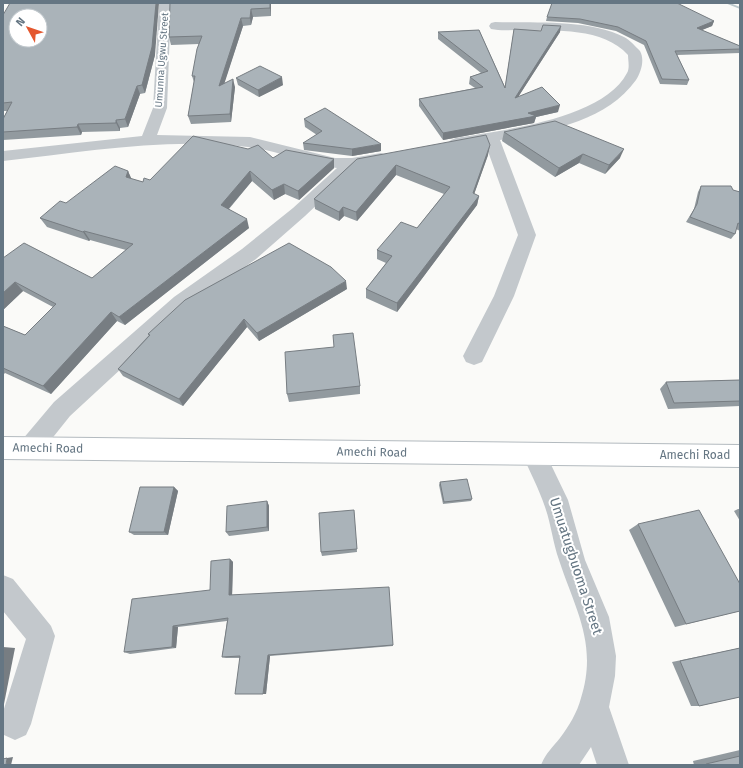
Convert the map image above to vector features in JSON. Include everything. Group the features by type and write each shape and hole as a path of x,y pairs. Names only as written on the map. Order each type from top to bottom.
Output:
{"main road":[{"name":"Amechi Road","path":"3,448 740,456"}],"street":[{"name":"Umunna Ugwu Street","path":"148,140 160,108 165,3"},
{"path":"444,145 491,137 561,122 580,115 606,103 619,92 634,72 636,54 619,40 596,33 558,28 495,26"},
{"path":"474,356 504,296 527,236 491,137"},
{"path":"3,156 148,140 221,140 250,142 335,164 352,163 398,154"},
{"path":"30,448 62,409 181,302 249,254 299,212 352,163"},
{"name":"Umuatugbuoma Street","path":"534,454 558,508 571,555 595,618 600,641 602,665 594,708 575,745 557,765"},
{"path":"3,589 41,636 15,724"},
{"path":"594,708 613,765"}],"building":[{"path":"10,3 156,3 152,47 142,85 137,86 125,119 116,120 116,123 78,124 77,127 3,132 3,119 12,102 3,103 3,15"},
{"path":"170,3 270,3 270,8 251,9 250,18 241,18 219,86 233,79 230,114 188,116 195,76 192,76 197,49 202,36 169,37"},
{"path":"552,3 677,3 714,21 697,28 740,46 740,49 675,51 689,80 662,79 646,41 618,27 580,19 547,17"},
{"path":"543,25 561,26 515,98 542,87 560,105 528,113 536,116 443,133 419,99 483,87 470,77 488,71 438,32 479,30 505,88 514,29 541,31"},
{"path":"260,66 282,77 258,90 236,78"},
{"path":"325,108 381,144 352,149 303,143 322,131 304,119"},
{"path":"555,121 624,149 609,165 583,154 559,168 504,132"},
{"path":"486,135 490,145 473,193 479,196 397,303 366,289 392,256 377,250 401,222 417,228 450,187 396,165 356,212 343,207 339,212 314,199 357,159"},
{"path":"193,136 248,149 258,145 273,158 286,150 334,159 298,191 284,184 272,190 250,171 221,205 247,219 119,317 111,312 43,386 3,368 3,326 25,335 56,304 15,282 3,293 3,258 24,243 92,278 133,244 84,231 83,232 40,218 60,201 66,203 115,166 128,171 126,177 143,182 144,178 150,180"},
{"path":"701,186 731,186 733,190 740,192 740,224 738,223 735,234 690,217 697,204"},
{"path":"289,243 331,267 346,281 257,333 244,319 179,399 118,369 150,335 148,334 185,300"},
{"path":"353,333 360,386 287,394 285,352 334,347 333,335"},
{"path":"740,380 740,401 674,403 666,382"},
{"path":"467,479 472,499 444,502 440,482"},
{"path":"140,487 174,487 164,532 129,532"},
{"path":"267,501 267,527 226,532 227,506"},
{"path":"354,510 357,549 321,552 319,513"},
{"path":"699,510 740,584 740,611 686,624 638,524"},
{"path":"230,559 229,595 389,587 393,645 268,655 263,694 235,694 240,656 222,657 228,618 173,626 172,647 124,652 132,599 210,590 211,561"},
{"path":"740,648 740,697 699,706 680,661"},
{"path":"740,756 740,765 706,764"},
{"path":"7,758 6,765 3,765 3,759"}],"waterway":[{"path":"727,3 740,8"}]}
